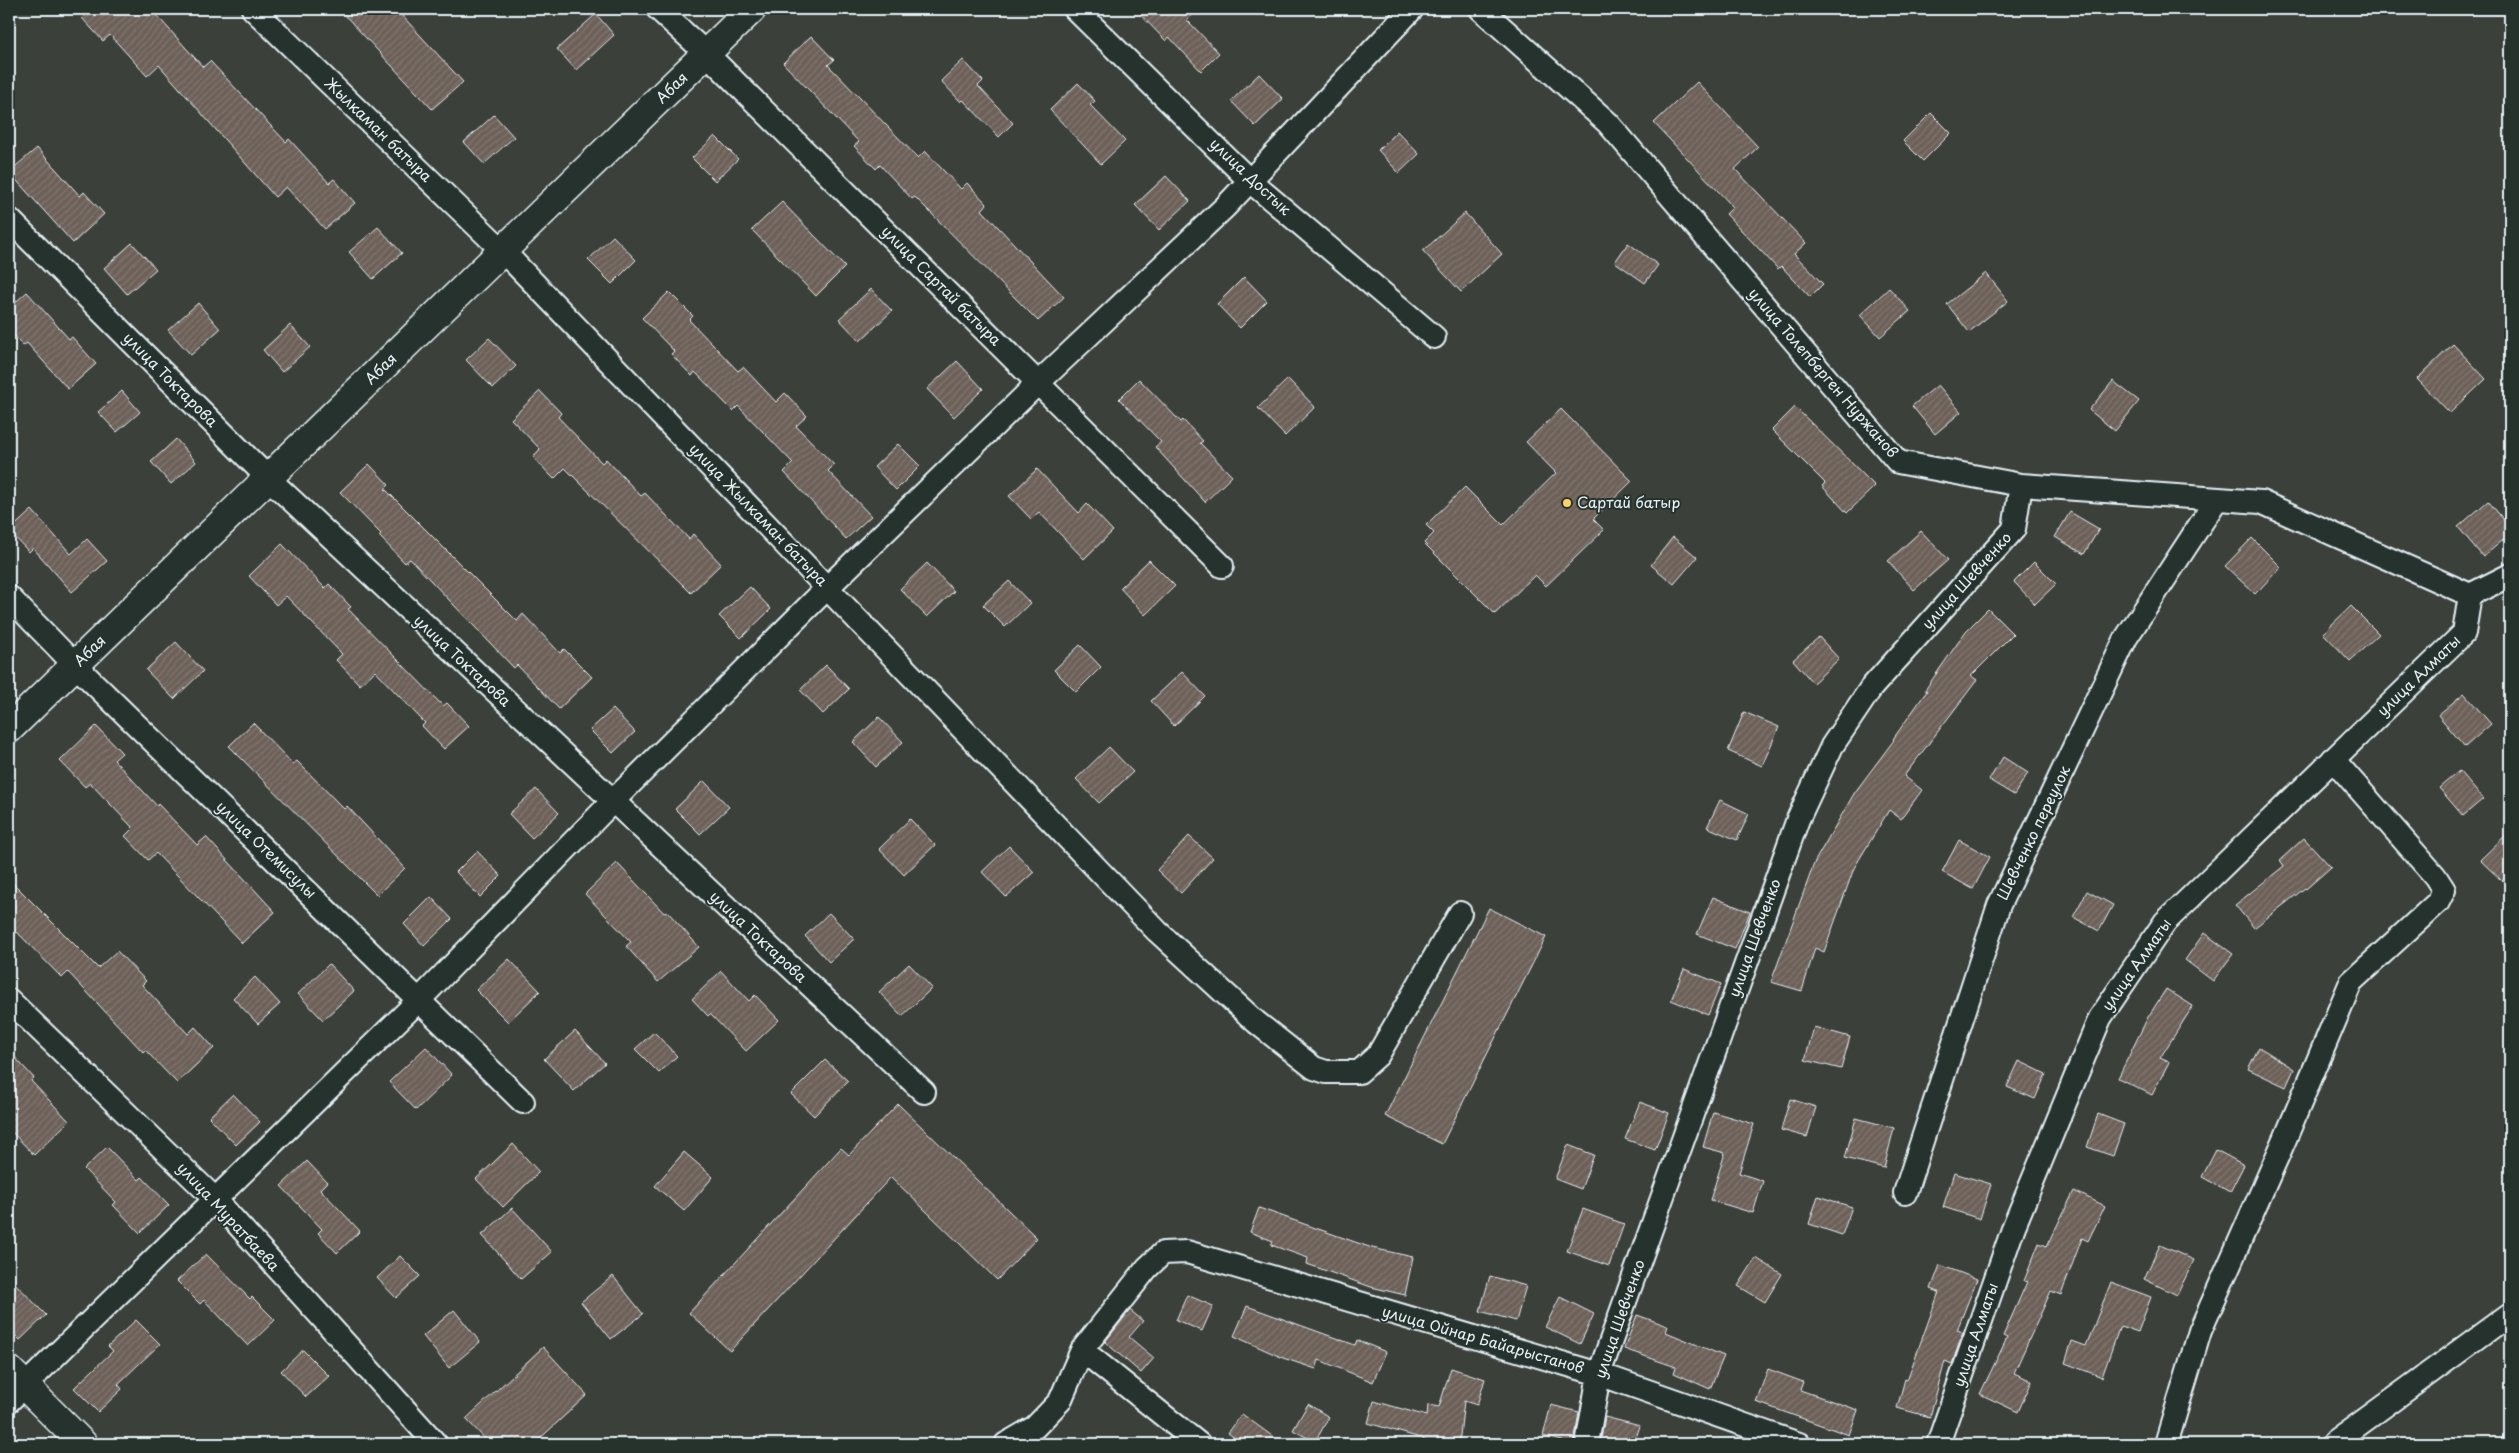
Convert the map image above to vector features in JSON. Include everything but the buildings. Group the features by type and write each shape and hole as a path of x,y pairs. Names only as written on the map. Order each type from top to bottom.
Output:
{"street":[{"name":"Жылкаман батыра","path":"253,9 504,251"},
{"name":"улица Сартай батыра","path":"658,9 707,54 1222,566"},
{"name":"Абая","path":"9,729 752,9"},
{"name":"улица Достык","path":"1075,9 1250,181 1434,337"},
{"path":"83,1444 14,1386 215,1199 420,999 612,802 828,587 1038,383 1226,207 1412,9"},
{"name":"улица Толепберген Нуржанов","path":"1481,9 1608,123 1898,462 2021,485 2261,502 2470,595"},
{"name":"улица Токтарова","path":"9,219 268,478 924,1092"},
{"name":"улица Жылкаман батыра","path":"504,251 1013,779 1157,932 1256,1022 1314,1068 1326,1072 1359,1072 1378,1055 1460,913"},
{"name":"улица Шевченко","path":"1587,1444 1599,1374 1798,819 1832,746 1871,688 2014,529 2021,485"},
{"name":"Шевченко переулок","path":"1905,1192 1999,905 2126,638 2217,499"},
{"path":"2470,595 2510,574"},
{"name":"улица Алматы","path":"1938,1444 2014,1226 2100,1018 2165,922 2464,633 2470,595"},
{"name":"улица Отемисулы","path":"9,598 75,665 420,999 523,1102"},
{"path":"2166,1444 2200,1330 2285,1139 2351,982 2438,902 2444,890 2435,876 2333,760"},
{"name":"улица Муратбаева","path":"9,1000 215,1199 436,1444"},
{"name":"улица Ойнар Байарыстанов","path":"1082,1350 1148,1268 1163,1253 1187,1252 1599,1374 1799,1444"},
{"path":"2332,1444 2510,1314"},
{"path":"1006,1444 1035,1428 1060,1401 1082,1350 1199,1444"}],"place":[{"name":"Сартай батыр","path":"1567,503"}]}
